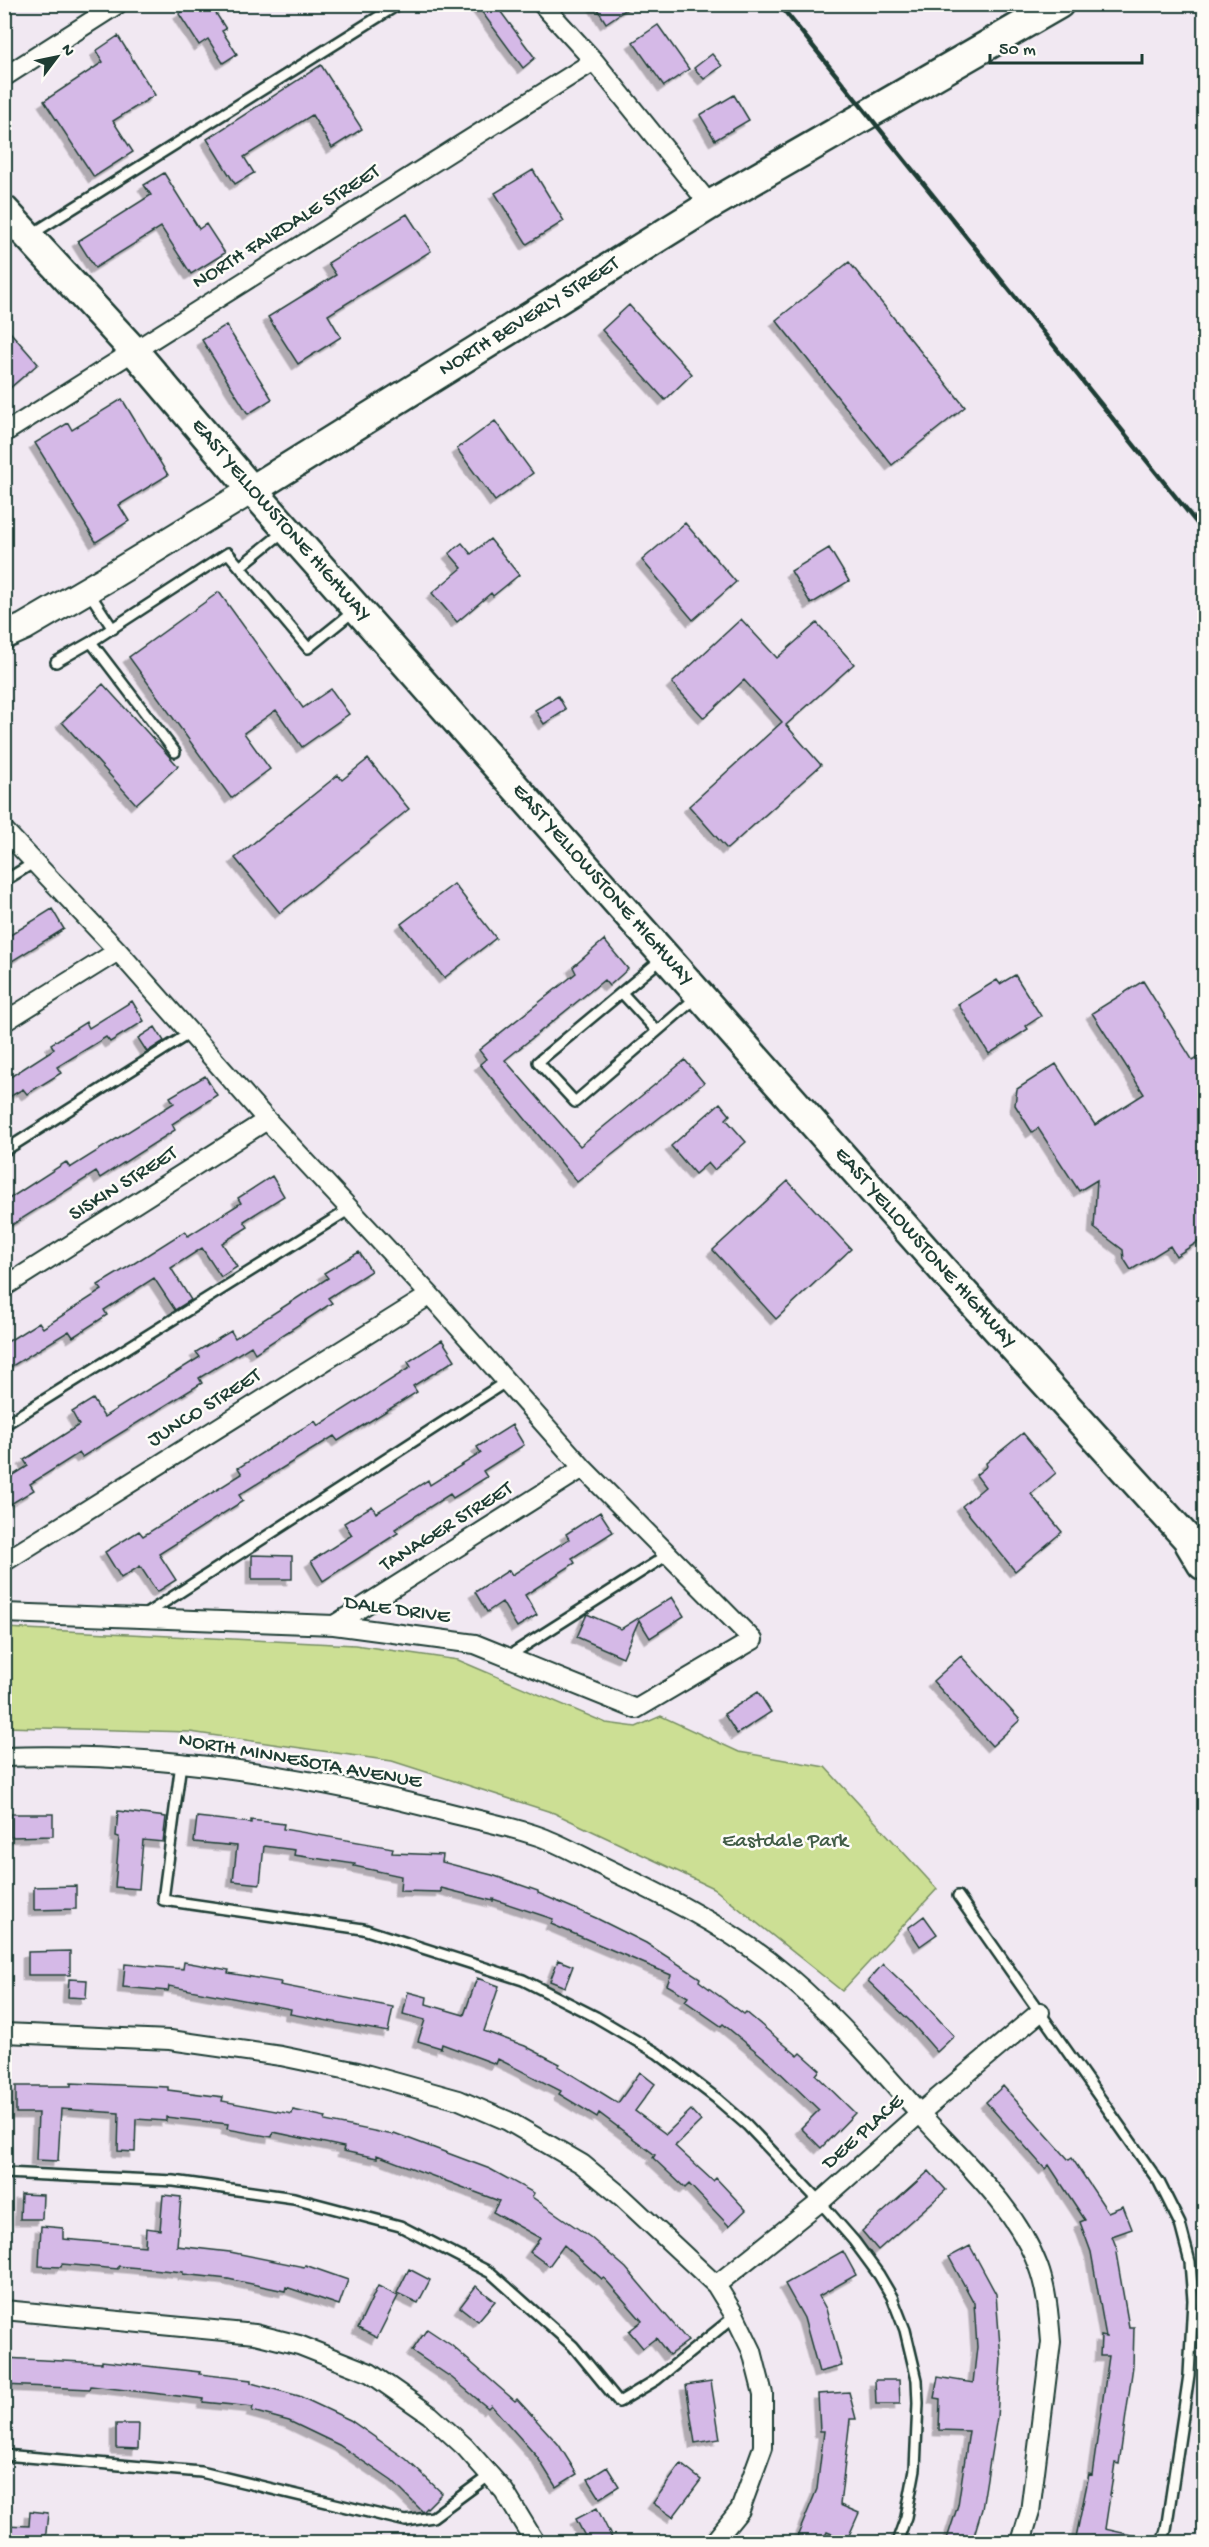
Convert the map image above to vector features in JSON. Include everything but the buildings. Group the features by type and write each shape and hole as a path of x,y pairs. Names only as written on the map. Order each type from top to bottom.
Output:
{"main road":[{"name":"NORTH BEVERLY STREET","path":"4,636 24,627 252,490 710,205 1059,4"},
{"name":"EAST YELLOWSTONE HIGHWAY","path":"4,210 135,352 252,490 666,955 936,1263 1201,1550"}],"street":[{"path":"4,77 118,4"},
{"path":"542,4 594,60 710,205"},
{"name":"NORTH FAIRDALE STREET","path":"4,433 594,60"},
{"path":"4,830 118,951 267,1120 430,1294 584,1468 669,1554"},
{"path":"4,1022 118,951"},
{"name":"SISKIN STREET","path":"4,1287 267,1120"},
{"name":"JUNCO STREET","path":"4,1562 430,1294"},
{"name":"TANAGER STREET","path":"334,1625 584,1468"},
{"name":"DALE DRIVE","path":"4,1613 334,1625 475,1644 636,1709 753,1641 669,1554"},
{"name":"NORTH MINNESOTA AVENUE","path":"4,1757 59,1755 181,1763 384,1795 542,1837 645,1887 717,1926 768,1961 819,2004 920,2113 1000,2203 1032,2251 1044,2285 1051,2342 1030,2512 1022,2542"},
{"name":"DEE PLACE","path":"716,2285 820,2202 920,2113 1040,2012"},
{"path":"4,2033 170,2040 248,2051 358,2072 459,2100 508,2121 582,2164 622,2197 716,2285 735,2316 752,2351 763,2394 763,2447 740,2510 714,2542"},
{"path":"4,2310 255,2334 298,2345 340,2360 378,2379 430,2415 465,2447 510,2500 535,2542"}],"lane":[{"path":"28,237 399,4"},
{"path":"241,566 288,528"},
{"path":"56,662 113,629 228,553 308,648 358,607"},
{"path":"87,589 113,629"},
{"path":"91,642 175,752"},
{"path":"4,881 35,862"},
{"path":"666,955 538,1062 575,1102 700,995"},
{"path":"622,993 657,1031"},
{"path":"4,1151 190,1033"},
{"path":"4,1425 350,1209"},
{"path":"141,1618 507,1381"},
{"path":"507,1657 669,1554"},
{"path":"181,1763 163,1900 363,1929 523,1980 596,2017 657,2053 747,2125 820,2202 854,2241 892,2297 904,2330 917,2380 915,2469 906,2517 897,2542"},
{"path":"958,1896 1159,2182 1180,2224 1190,2262 1193,2300 1189,2375 1166,2530 1162,2542"},
{"path":"4,2173 174,2181 294,2198 400,2226 491,2273 573,2346 619,2402 656,2380 735,2316"},
{"path":"4,2455 201,2472 406,2521 433,2517 490,2475"}],"green space":[{"name":"Eastdale Park","path":"5,1628 355,1645 458,1660 606,1723 636,1727 661,1716 739,1752 825,1767 937,1889 842,1991 713,1888 554,1813 392,1761 190,1732 5,1727"}],"railway":[{"path":"779,4 1204,532"}]}
